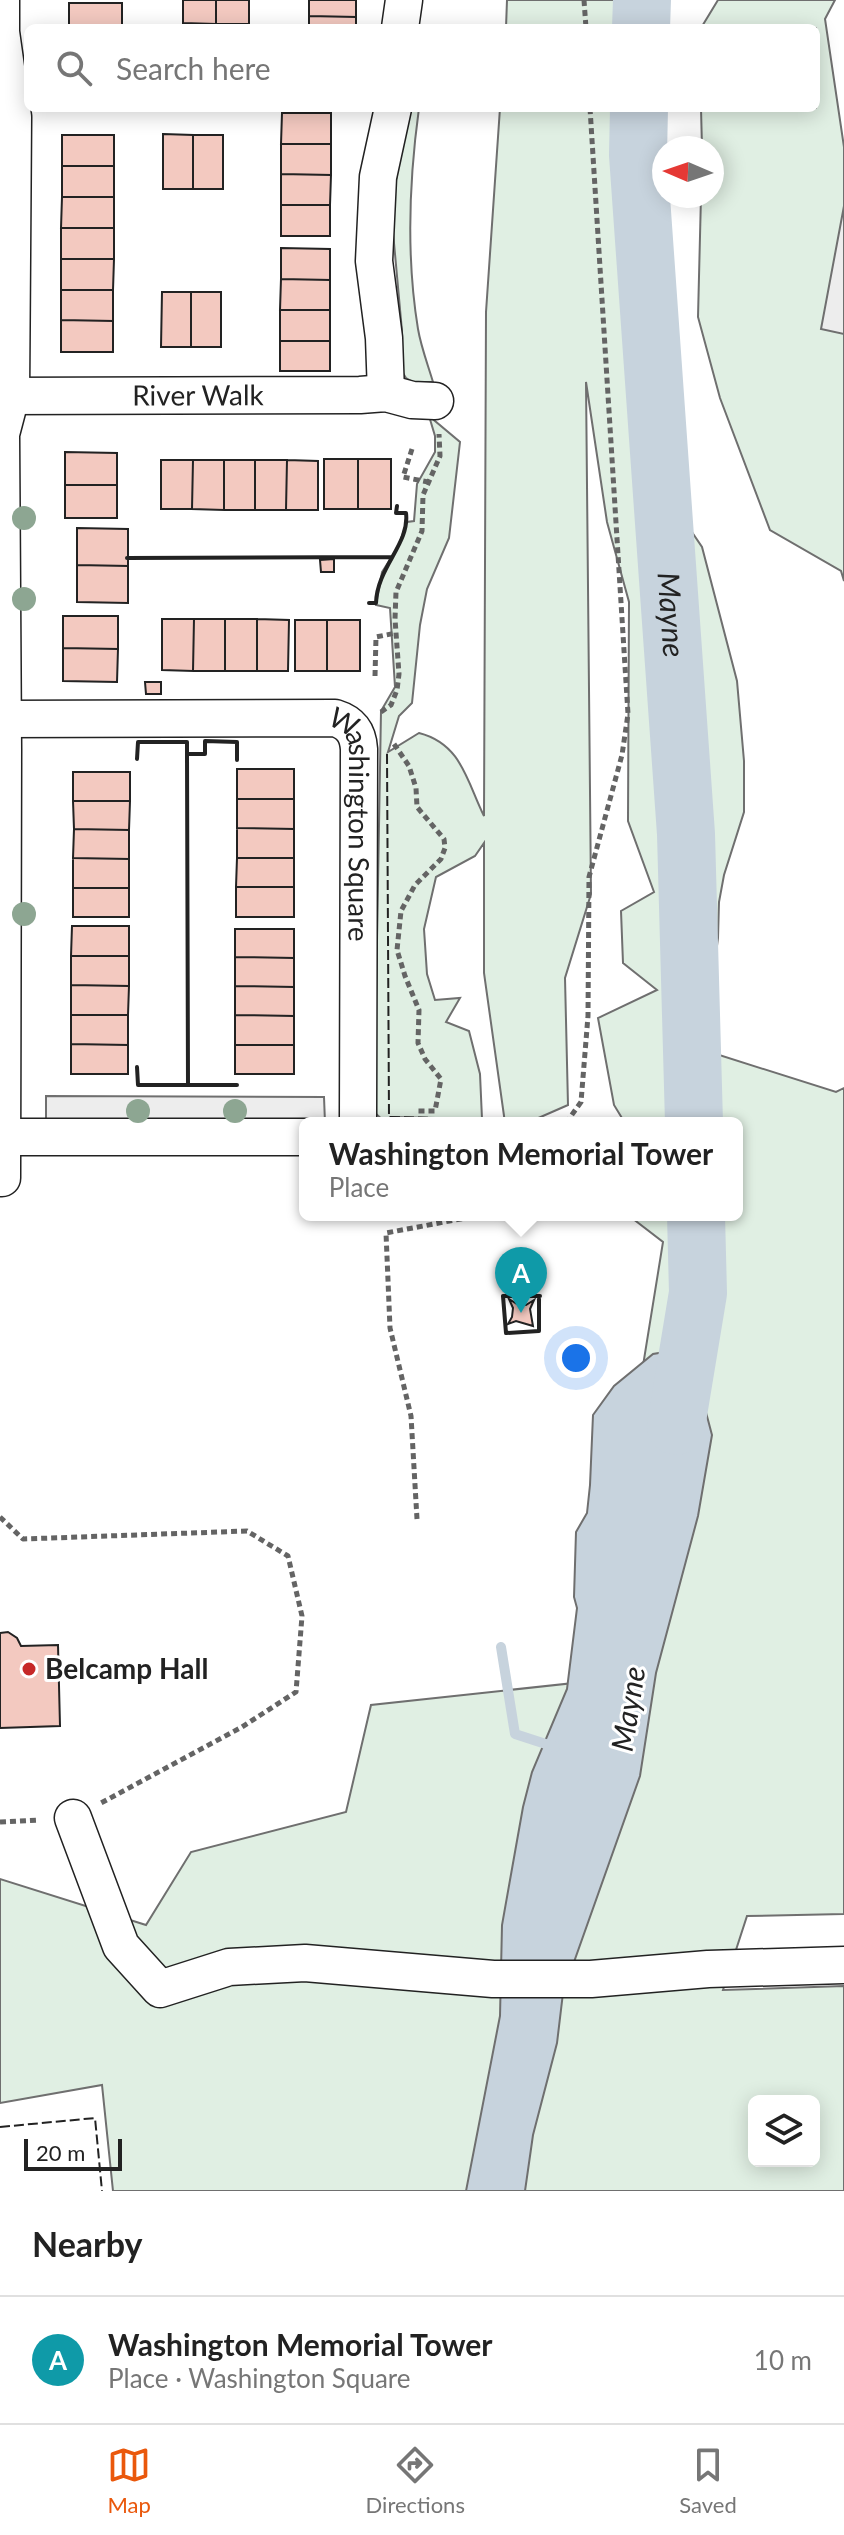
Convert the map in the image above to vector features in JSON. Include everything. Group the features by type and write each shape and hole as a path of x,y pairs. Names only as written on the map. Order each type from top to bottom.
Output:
{"street":[{"path":"1,0 1,32 12,73 13,117 6,396 1,434 2,1178"},
{"path":"401,24 404,0"},
{"path":"386,393 384,338 374,261 378,177 392,112"},
{"name":"River Walk","path":"6,396 386,393 412,400 435,401"},
{"name":"Washington Square","path":"2,719 335,718 349,725 355,733 359,749 358,1117"},
{"path":"1,1137 299,1137"},
{"path":"73,1818 121,1946 160,1989 229,1967 305,1963 493,1979 591,1979 708,1969 844,1965"}],"path":[{"path":"584,0 586,24"},
{"path":"570,1117 581,1102 588,1016 589,877 622,755 628,714 590,112"},
{"path":"355,733 391,705 397,690 396,592 422,531 423,495 440,456 435,401"},
{"path":"412,449 403,477 428,482"},
{"path":"375,676 376,637 396,633"},
{"path":"392,742 409,766 416,788 417,807 444,839 445,848 441,859 415,885 401,911 397,950 419,1010 418,1043 425,1059 441,1079 435,1111 416,1111"},
{"path":"417,1519 411,1416 390,1328 386,1233 450,1221"},
{"path":"0,1517 23,1539 247,1531 288,1556 302,1616 296,1692 242,1727 73,1818 0,1822"}],"green space":[{"path":"507,0 653,0 654,24 506,24"},
{"path":"718,0 835,0 825,19 844,147 844,581 841,571 770,530 720,398 698,317 701,208 724,208 724,136 702,136 701,112 820,112 820,24 703,24"},
{"path":"406,112 419,112 411,191 410,246 419,336 433,382 413,382 401,370 402,331 392,221"},
{"path":"500,112 660,112 658,136 652,136 652,195 636,263 631,352 640,403 662,488 702,547 737,681 744,761 744,812 724,875 719,902 709,1010 716,1054 836,1092 844,1088 844,1914 747,1916 723,1990 844,1986 844,2191 113,2191 102,2085 0,2103 0,1879 146,1925 191,1852 346,1812 371,1705 592,1681 663,1242 636,1221 743,1221 743,1117 621,1117 614,1105 598,1018 657,990 623,963 621,911 654,892 628,821 629,602 607,522 586,382 591,894 565,978 568,1105 541,1117 504,1117 484,973 484,843 475,856 436,877 424,929 427,974 435,1000 460,998 446,1022 469,1031 480,1074 482,1117 379,1117 374,1112 381,711 395,687 390,608 376,605 382,572 398,547 407,522 414,521 417,484 435,452 435,436 429,416 460,442 449,538 427,589 412,703 399,716 388,752 419,733 445,746 467,778 484,816 486,312"}],"shaded area":[{"path":"844,206 844,334 821,329"},
{"path":"46,1096 324,1097 325,1117 299,1117 299,1123 46,1124"}],"water":[{"path":"689,1348 712,1435 698,1516 656,1673 640,1776 563,1993 557,2043 533,2135 525,2191 466,2191 500,2016 502,1925 523,1807 532,1772 567,1689 577,1608 574,1597 576,1532 587,1513 593,1415 614,1386 653,1354"}],"building":[{"path":"183,0 216,0 216,24 183,23"},
{"path":"216,0 249,0 249,24 216,24"},
{"path":"309,0 356,0 356,17 309,16"},
{"path":"69,3 122,3 122,24 69,24"},
{"path":"309,16 356,17 356,24 309,24"},
{"path":"282,113 331,113 331,144 281,144"},
{"path":"163,134 193,135 193,189 163,189"},
{"path":"62,135 114,135 114,166 62,166"},
{"path":"193,135 223,135 223,189 193,189"},
{"path":"281,144 331,144 331,175 281,174"},
{"path":"62,166 114,166 114,197 62,197"},
{"path":"281,174 331,175 330,205 281,205"},
{"path":"62,197 114,197 114,228 61,228"},
{"path":"281,205 330,205 330,236 281,236"},
{"path":"61,228 114,228 114,259 61,259"},
{"path":"281,248 330,249 330,280 281,279"},
{"path":"61,259 114,259 113,290 61,290"},
{"path":"281,279 330,280 330,310 280,310"},
{"path":"61,290 113,290 113,321 61,320"},
{"path":"162,292 191,292 191,347 161,347"},
{"path":"191,292 221,292 221,347 191,347"},
{"path":"280,310 330,310 330,341 280,341"},
{"path":"61,320 113,321 113,352 61,352"},
{"path":"280,341 330,341 330,371 280,371"},
{"path":"65,452 117,453 117,485 65,485"},
{"path":"324,459 358,459 358,509 324,509"},
{"path":"358,459 391,459 391,509 358,509"},
{"path":"161,460 193,460 192,509 161,509"},
{"path":"193,460 224,460 224,510 192,509"},
{"path":"224,460 255,460 255,510 224,510"},
{"path":"255,460 287,460 286,510 255,510"},
{"path":"287,460 318,461 318,510 286,510"},
{"path":"65,485 117,485 117,518 65,518"},
{"path":"77,528 128,529 128,566 77,565"},
{"path":"334,559 334,572 321,572 320,560"},
{"path":"77,565 128,566 128,603 77,602"},
{"path":"63,616 118,616 118,649 63,648"},
{"path":"162,619 194,619 193,671 162,670"},
{"path":"194,619 225,619 225,671 193,671"},
{"path":"225,619 257,619 257,671 225,671"},
{"path":"257,619 289,620 288,671 257,671"},
{"path":"295,620 327,620 327,671 295,671"},
{"path":"327,620 360,620 360,671 327,671"},
{"path":"63,648 118,649 117,682 63,681"},
{"path":"145,682 161,682 161,694 146,694"},
{"path":"237,769 294,769 294,799 237,799"},
{"path":"73,772 130,772 130,801 73,801"},
{"path":"237,799 294,799 294,829 237,828"},
{"path":"73,801 130,801 129,830 74,829"},
{"path":"237,828 294,829 294,858 237,858"},
{"path":"74,829 129,830 129,859 73,858"},
{"path":"73,858 129,859 129,888 73,888"},
{"path":"237,858 294,858 294,887 236,887"},
{"path":"236,887 294,887 294,917 236,917"},
{"path":"73,888 129,888 129,917 73,917"},
{"path":"72,926 129,926 129,956 71,956"},
{"path":"235,929 294,929 294,958 235,957"},
{"path":"71,956 129,956 129,986 71,985"},
{"path":"235,957 294,958 294,987 235,986"},
{"path":"71,985 129,986 128,1015 71,1015"},
{"path":"235,986 294,987 294,1016 235,1015"},
{"path":"71,1015 128,1015 128,1045 71,1044"},
{"path":"235,1015 294,1016 294,1045 235,1045"},
{"path":"71,1044 128,1045 128,1074 71,1074"},
{"path":"235,1045 294,1045 294,1074 235,1074"},
{"path":"509,1299 526,1305 534,1300 530,1309 533,1326 516,1321 508,1324 513,1308"},
{"name":"Belcamp Hall","path":"8,1632 17,1638 21,1646 58,1645 60,1726 0,1728 0,1633"}],"waterway":[{"name":"Mayne","path":"641,24 642,0"},
{"name":"Mayne","path":"639,112 638,155 686,834 694,1117"},
{"name":"Mayne","path":"676,1426 698,1293 696,1221"},
{"path":"501,1647 515,1734 555,1747"}],"fence":[{"path":"387,754 389,1117"},
{"path":"0,2127 95,2118 102,2191"}],"wall":[{"path":"369,603 376,603 382,578 403,535 406,513 396,513 397,506"},
{"path":"127,558 392,557"},
{"path":"137,759 138,742 187,742 187,754 205,754 205,741 237,742 237,760"},
{"path":"187,754 188,1085"},
{"path":"137,1067 138,1085 237,1085"},
{"path":"539,1299 539,1331 506,1333 503,1296 540,1296"}],"place":[{"name":"Washington Memorial Tower","path":"521,1313"},
{"name":"Belcamp Hall","path":"29,1669"}]}
